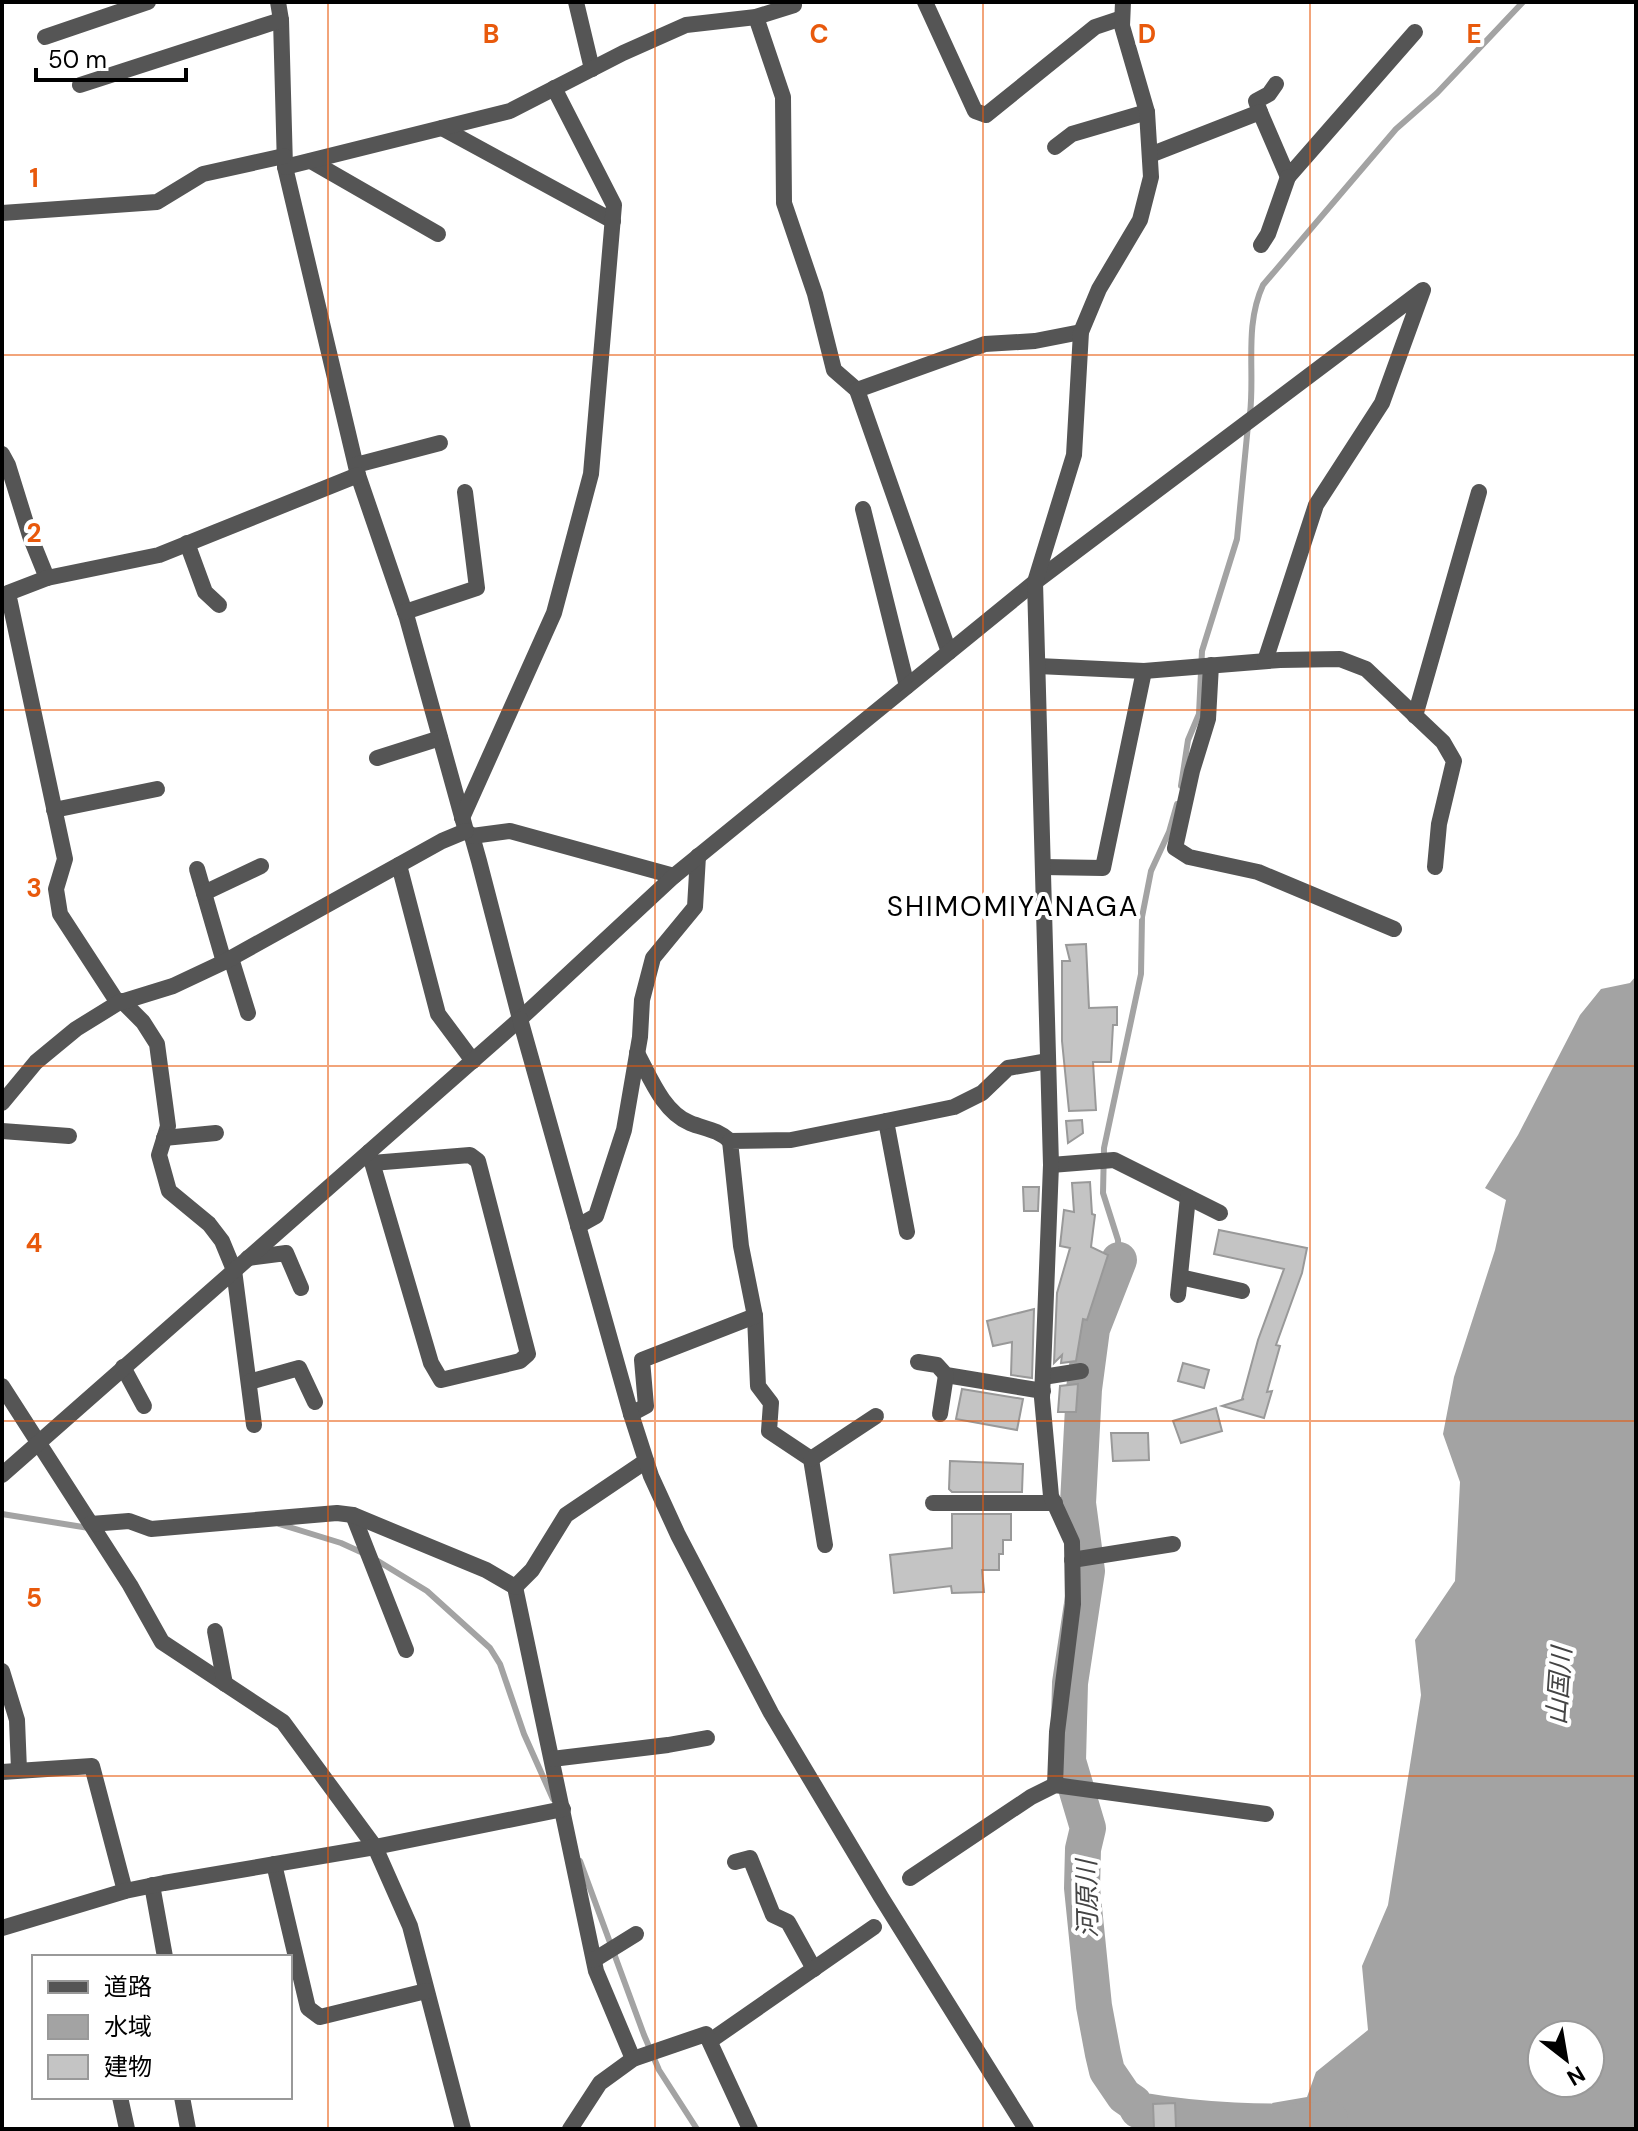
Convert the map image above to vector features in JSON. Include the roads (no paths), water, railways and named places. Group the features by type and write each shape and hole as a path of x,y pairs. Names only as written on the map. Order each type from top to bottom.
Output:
{"street":[{"path":"45,37 148,2"},
{"path":"278,2 285,162 357,470 405,612 646,1461 678,1535 771,1713 1026,2129"},
{"path":"576,2 592,69"},
{"path":"925,2 975,111 986,115 1095,27 1123,10"},
{"path":"2,213 157,202 203,174 311,161 510,111 686,25 756,17 796,3"},
{"path":"1055,1785 1057,1732 1073,1604 1072,1542 1051,1496 1043,1384 1051,1165 1035,582 1074,455 1081,332 1099,289 1140,220 1151,177 1147,112 1122,26 1123,10"},
{"path":"756,17 783,97 784,203 815,294 834,370 857,390 949,652"},
{"path":"80,85 281,20"},
{"path":"1261,245 1268,234 1288,177 1415,32"},
{"path":"1276,84 1269,94 1256,101 1288,177"},
{"path":"467,829 554,613 591,474 614,205 554,88"},
{"path":"1055,147 1072,134 1147,112"},
{"path":"1150,155 1260,112"},
{"path":"442,128 613,221"},
{"path":"311,161 438,234"},
{"path":"2,1475 234,1270 370,1158 674,876 1035,582 1423,290 1382,403 1316,505 1265,661"},
{"path":"857,390 985,344 1035,341 1081,332"},
{"path":"254,1425 234,1270 222,1241 209,1224 169,1191 159,1155 168,1126 157,1044 143,1022 120,1002 60,914 56,889 65,859 5,593 47,578 159,555 357,470 440,443"},
{"path":"2,454 47,578"},
{"path":"405,612 477,588 465,492"},
{"path":"1415,716 1479,492"},
{"path":"863,509 907,686"},
{"path":"187,543 205,592 219,605"},
{"path":"1038,666 1144,671 1265,661 1340,659 1366,669 1443,742 1454,761 1439,824 1435,867"},
{"path":"1211,665 1208,719 1192,771 1175,848 1189,857 1258,872 1394,929"},
{"path":"1043,867 1103,868 1144,671"},
{"path":"377,758 440,738"},
{"path":"54,810 157,789"},
{"path":"2,1103 36,1062 76,1029 120,1002 173,986 228,960 467,829 510,831 674,876"},
{"path":"578,1226 596,1216 624,1130 642,1000 653,958 695,907 698,856"},
{"path":"399,865 438,1014 473,1061"},
{"path":"204,893 261,866"},
{"path":"197,869 248,1013"},
{"path":"637,1053 673,1113 688,1122 719,1131 730,1141 741,1246 755,1316 758,1386 771,1403 769,1431 811,1459 825,1545"},
{"path":"730,1141 791,1140 954,1107 982,1093 1008,1068 1048,1061"},
{"path":"886,1121 907,1232"},
{"path":"2,1131 69,1136"},
{"path":"164,1138 216,1133"},
{"path":"470,1155 478,1161 528,1354 520,1361 441,1380 431,1363 370,1158 470,1155"},
{"path":"1051,1165 1114,1160 1220,1213"},
{"path":"1178,1295 1188,1197"},
{"path":"248,1258 286,1253 301,1288"},
{"path":"1180,1277 1242,1291"},
{"path":"631,1414 646,1406 642,1360 755,1316"},
{"path":"918,1362 937,1365 946,1375 1043,1384 1081,1371"},
{"path":"123,1367 144,1406"},
{"path":"249,1382 299,1368 315,1402"},
{"path":"940,1414 946,1375"},
{"path":"2,1386 162,1642 283,1722 375,1847 410,1926 463,2129"},
{"path":"811,1459 876,1416"},
{"path":"515,1587 532,1570 566,1515 646,1461"},
{"path":"933,1503 1055,1503"},
{"path":"91,1524 129,1521 151,1529 337,1513 353,1515 486,1570 515,1587 596,1971 633,2059"},
{"path":"353,1515 406,1650"},
{"path":"1072,1560 1173,1544"},
{"path":"215,1631 225,1684"},
{"path":"2,1671 17,1720 10,1771 92,1766 125,1891"},
{"path":"552,1759 707,1738"},
{"path":"910,1878 1031,1797 1055,1785 1266,1814"},
{"path":"2,1928 152,1885 375,1847 563,1809"},
{"path":"735,1862 750,1858 773,1915 788,1922 814,1969"},
{"path":"274,1864 308,2008 320,2017 426,1991"},
{"path":"152,1885 165,1955"},
{"path":"710,2041 874,1927"},
{"path":"594,1960 636,1934"},
{"path":"570,2129 600,2083 633,2059 706,2034 750,2129"},
{"path":"120,2099 127,2129"},
{"path":"182,2099 188,2129"}],"water":[{"name":"山国川","path":"1636,976 1636,2129 1284,2129 1272,2103 1307,2097 1316,2072 1368,2030 1362,1966 1388,1905 1421,1695 1415,1640 1455,1581 1460,1482 1443,1434 1454,1377 1495,1250 1506,1200 1485,1188 1518,1135 1580,1015 1601,989 1630,983"}],"waterway":[{"path":"1250,414 1252,332 1263,285 1396,129 1437,93 1523,2"},
{"path":"1181,786 1188,740 1199,714 1202,651 1237,539 1248,425"},
{"path":"1119,1260 1118,1240 1103,1193 1104,1148 1141,974 1142,917 1151,871 1169,832 1177,804"},
{"name":"河原川","path":"1119,1260 1092,1329 1084,1389 1078,1503 1087,1571 1070,1683 1068,1761 1088,1828 1083,1849 1082,1888 1094,2006 1107,2071 1138,2110 1234,2120 1284,2122 1330,2119"},
{"path":"2,1514 89,1528"},
{"path":"279,1524 363,1553"},
{"path":"373,1558 427,1591 490,1648 500,1664 524,1734 553,1799"},
{"path":"580,1861 659,2070 697,2129"}],"district":[{"name":"SHIMOMIYANAGA","path":"1013,906"}]}
